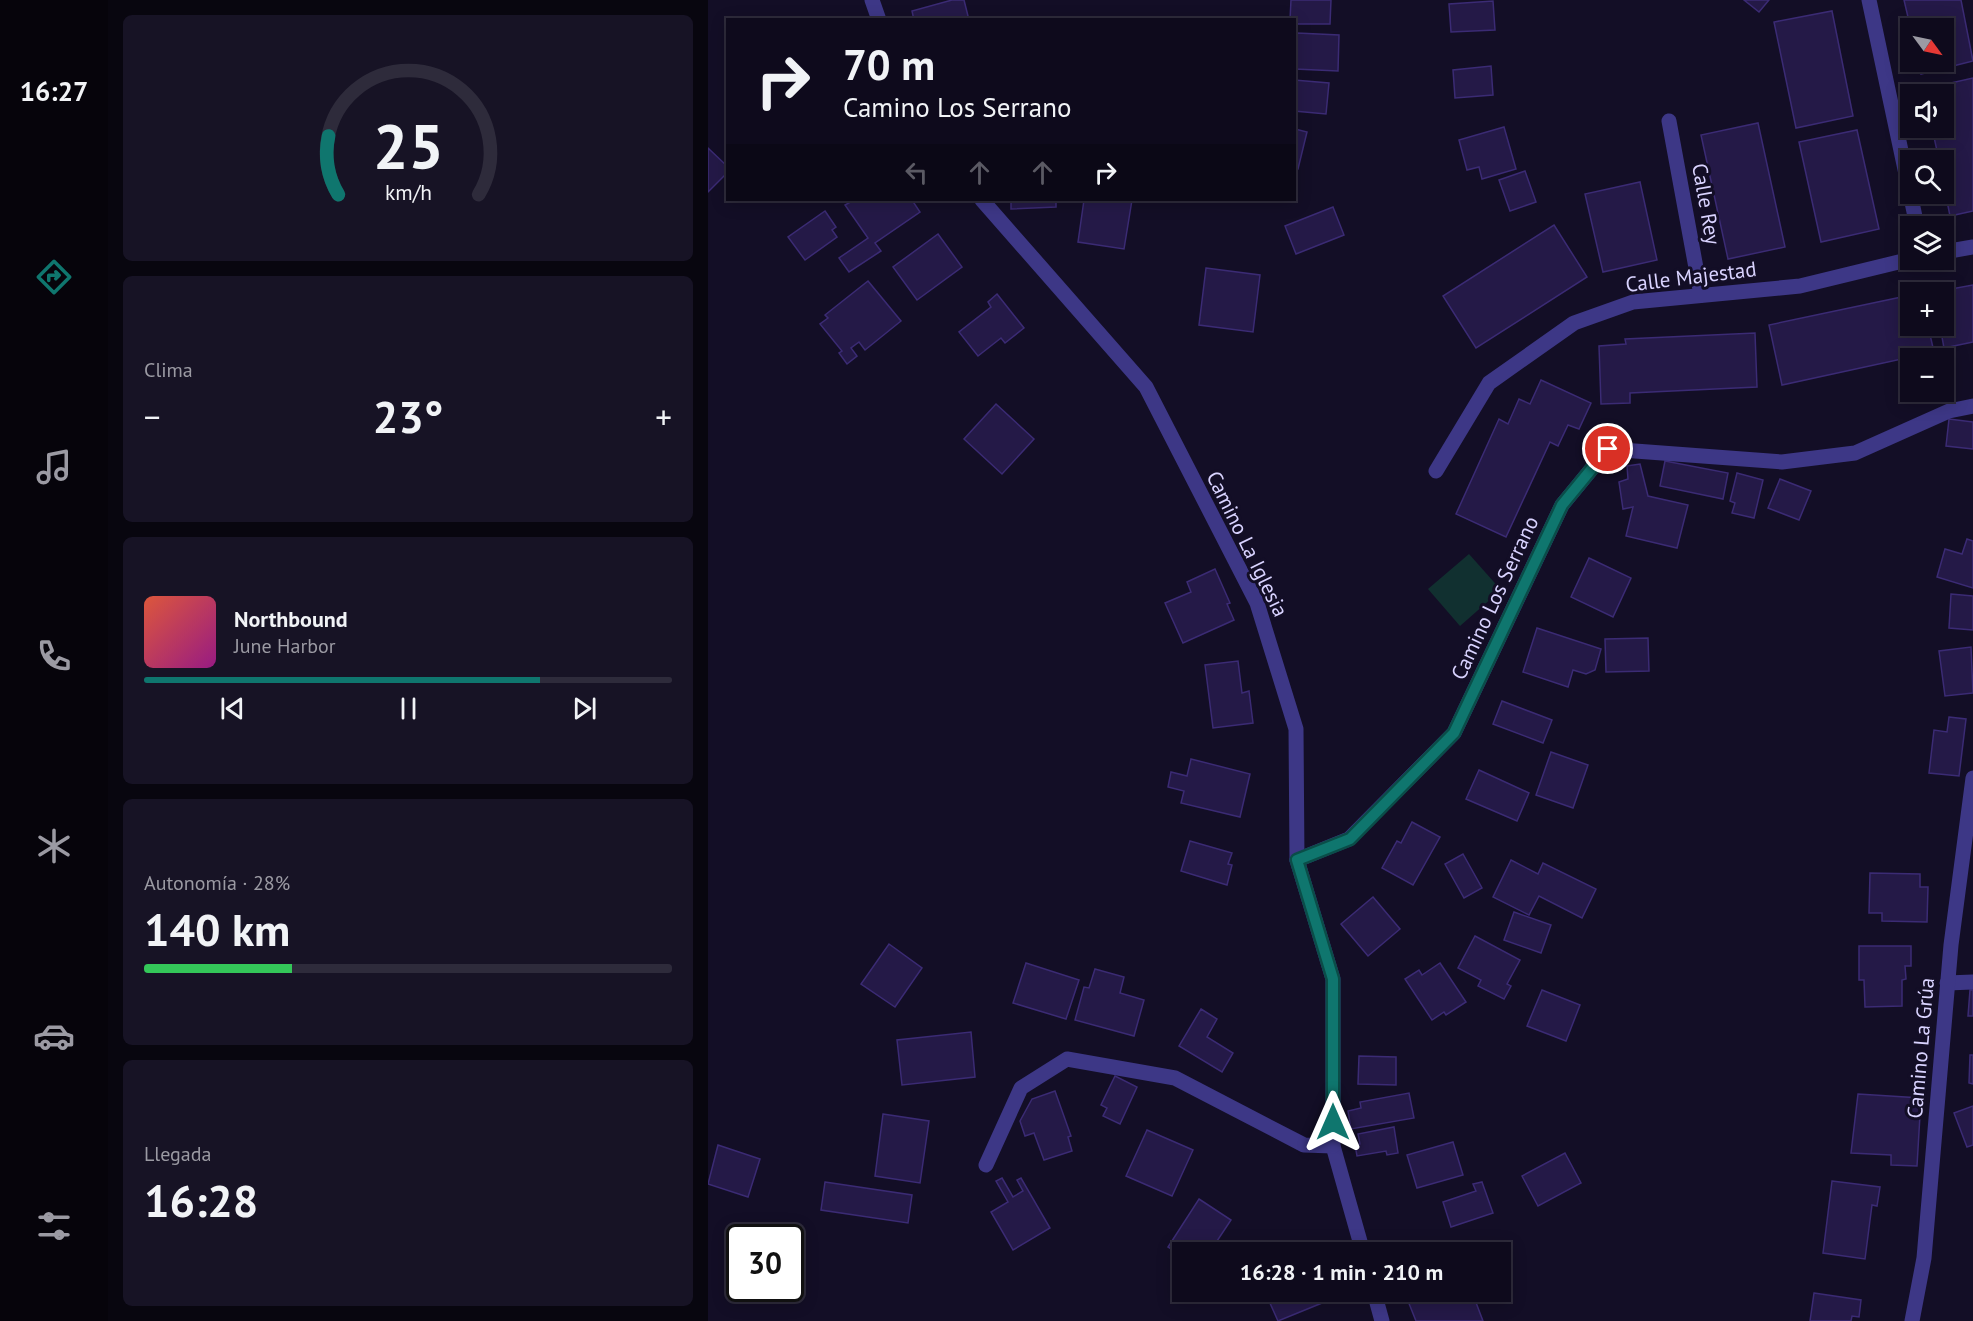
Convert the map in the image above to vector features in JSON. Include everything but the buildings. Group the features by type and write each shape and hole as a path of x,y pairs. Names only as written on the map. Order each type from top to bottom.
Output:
{"street":[{"path":"872,0 878,18"},
{"path":"1869,0 1915,216"},
{"name":"Calle Rey","path":"1669,120 1701,295"},
{"name":"Camino La Iglesia","path":"983,201 1146,387 1257,603 1296,729 1297,860 1333,979 1333,1146 1360,1242"},
{"path":"1954,250 1973,246"},
{"name":"Calle Majestad","path":"1436,471 1489,383 1574,323 1633,302 1800,286 1900,262"},
{"name":"Camino Los Serrano","path":"1297,860 1350,839 1454,733 1562,505 1608,449 1782,462 1855,453 1949,411 1973,406"},
{"name":"Camino La Grúa","path":"1912,1321 1924,1258 1947,983 1973,778"},
{"path":"1947,983 1973,982"},
{"path":"986,1165 1021,1088 1067,1059 1175,1078 1304,1144 1333,1146"},
{"path":"1377,1302 1382,1321"}],"green space":[{"path":"1469,554 1501,590 1460,626 1428,589"}],"route":[{"path":"1333,1122 1333,979 1297,860 1350,839 1454,733 1562,505 1608,449"}]}
